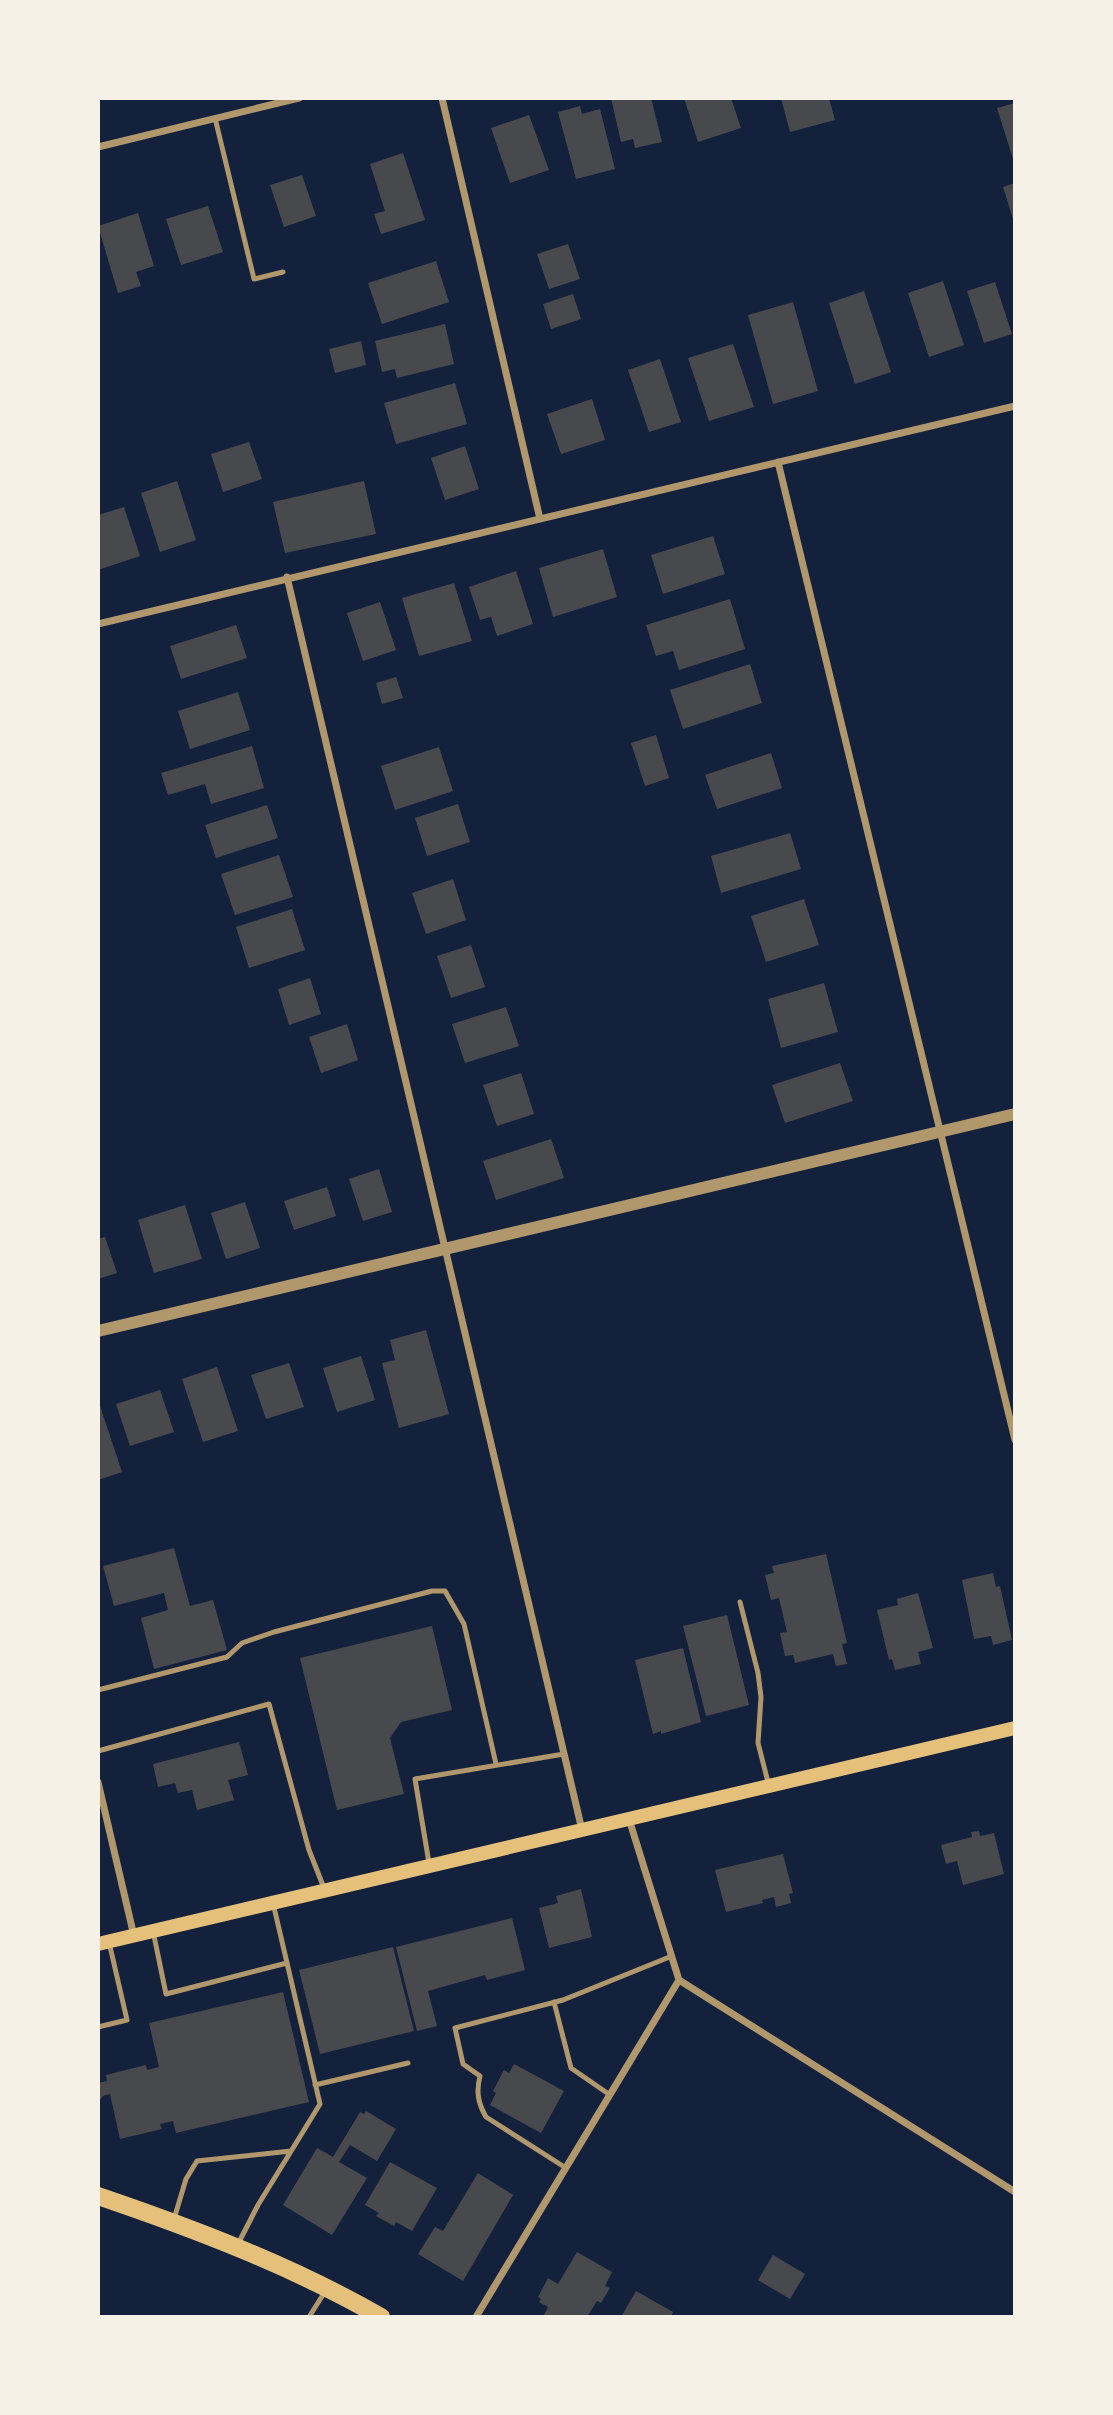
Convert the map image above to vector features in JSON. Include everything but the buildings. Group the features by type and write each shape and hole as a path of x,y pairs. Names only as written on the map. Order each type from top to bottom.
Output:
{"main road":[{"path":"104,1943 1015,1728"},
{"path":"98,2196 236,2247 381,2317"}],"street":[{"path":"98,147 299,98"},
{"path":"442,98 540,519"},
{"path":"98,624 1015,406"},
{"path":"778,462 1015,1440"},
{"path":"287,578 582,1830"},
{"path":"98,1331 1015,1114"},
{"path":"98,1782 101,1807 134,1936"},
{"path":"629,1819 679,1980 1015,2192"},
{"path":"476,2317 679,1980"}],"lane":[{"path":"215,118 254,279 284,272"},
{"path":"98,1690 227,1657 242,1643 274,1632 432,1591 445,1591 464,1624 496,1764"},
{"path":"740,1602 758,1673 761,1698 758,1743 769,1786"},
{"path":"98,1751 269,1704 309,1850 325,1891"},
{"path":"429,1867 415,1779 564,1754"},
{"path":"236,2247 258,2205 320,2104 274,1903"},
{"path":"153,1931 166,1994 287,1963"},
{"path":"98,2027 127,2020 104,1943"},
{"path":"566,2168 486,2117 480,2106 477,2089 480,2076 463,2064 455,2028 554,2002 672,1956"},
{"path":"554,2002 570,2068 610,2095"},
{"path":"315,2085 408,2063"},
{"path":"173,2222 186,2179 197,2161 291,2151"},
{"path":"309,2317 327,2289"}]}
